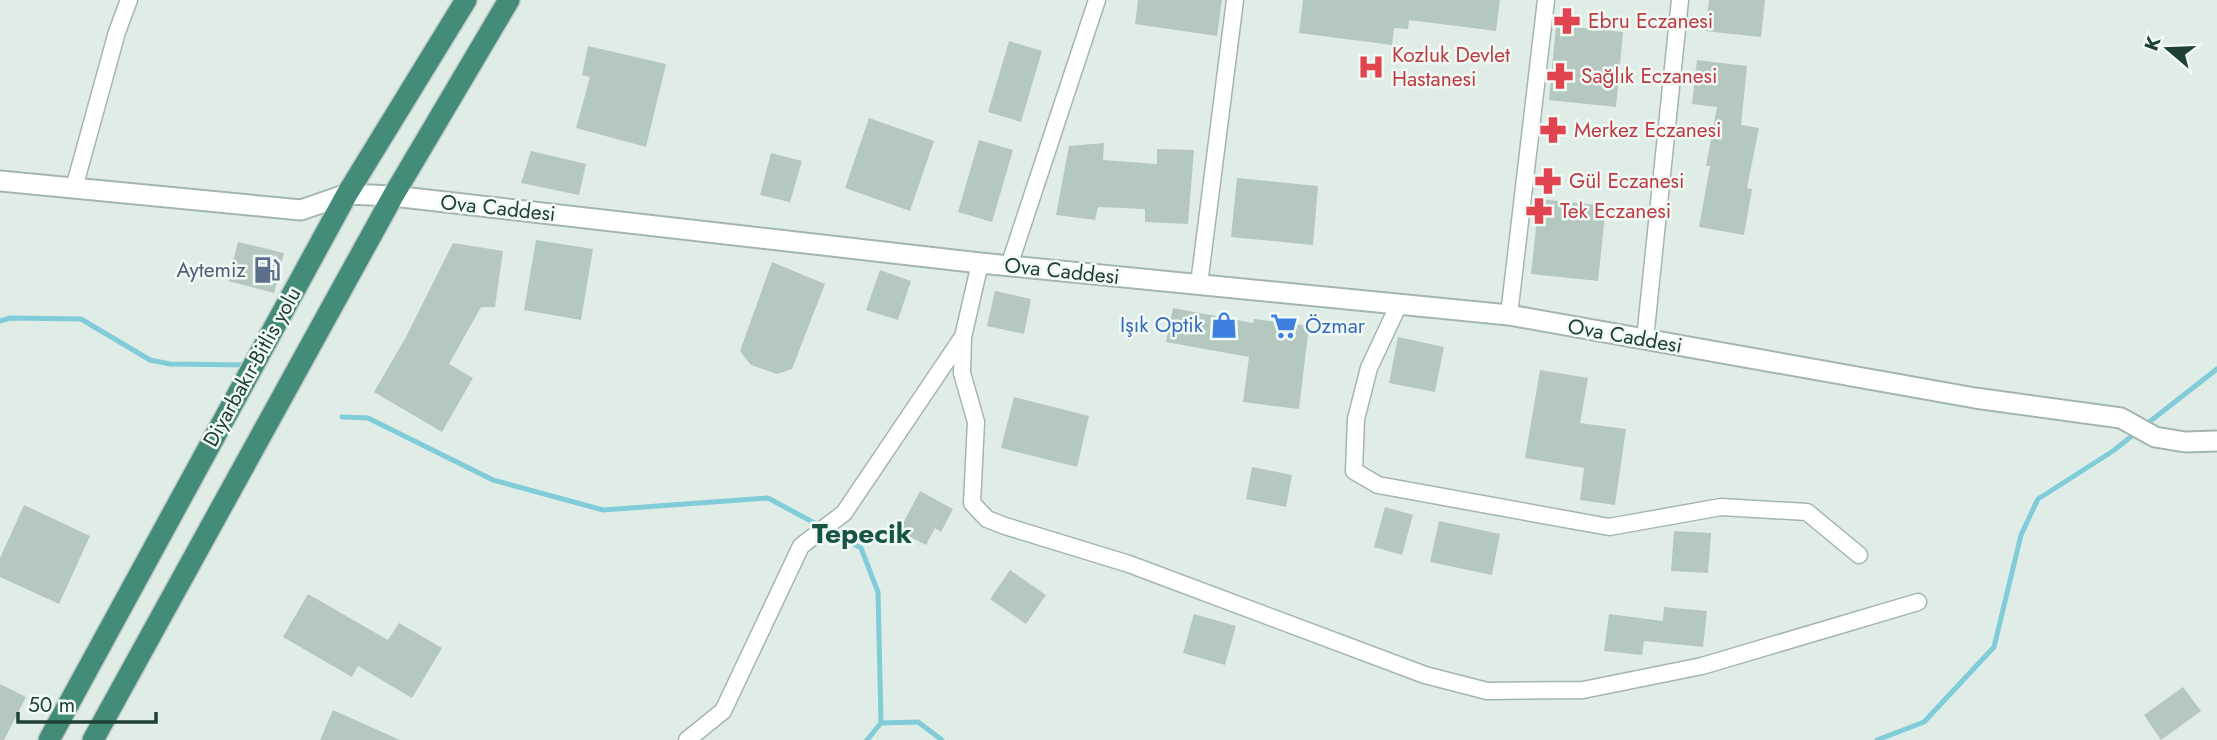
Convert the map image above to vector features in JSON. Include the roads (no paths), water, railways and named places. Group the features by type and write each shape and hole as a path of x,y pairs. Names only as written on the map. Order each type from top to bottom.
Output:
{"highway":[{"name":"Diyarbakır-Bitlis yolu","path":"49,740 347,194 466,0"},
{"name":"Diyarbakır-Bitlis yolu","path":"93,740 393,196 509,0"}],"street":[{"path":"75,188 117,32 129,0"},
{"path":"1009,266 1097,0"},
{"path":"1199,284 1235,0"},
{"path":"1509,315 1546,0"},
{"path":"1645,339 1680,0"},
{"name":"Ova Caddesi","path":"0,181 301,210 347,194 393,196 980,263 1509,315 1975,398 2121,418 2155,437 2185,442 2217,441"},
{"path":"980,263 963,337 962,373 976,422 972,503 987,519 1129,564 1424,675 1487,691 1583,690 1702,666 1918,602"},
{"path":"1399,304 1369,368 1356,419 1354,471 1378,485 1609,527 1721,507 1807,512 1859,555"},
{"path":"687,740 723,711 801,546 844,513 963,337"}],"waterway":[{"path":"0,321 10,318 81,319 150,360 170,364 247,365"},
{"path":"2144,426 2217,369"},
{"path":"342,417 368,418 493,480 603,510 768,498 861,548 878,592 881,723 867,740"},
{"path":"1877,740 1924,722 1994,647 2021,535 2038,499 2113,451 2137,432"},
{"path":"881,723 918,722 942,740"}],"place":[{"name":"Ebru Eczanesi","path":"1567,21"},
{"name":"Kozluk Devlet Hastanesi","path":"1371,67"},
{"name":"Sağlık Eczanesi","path":"1560,76"},
{"name":"Merkez Eczanesi","path":"1553,130"},
{"name":"Gül Eczanesi","path":"1548,181"},
{"name":"Tek Eczanesi","path":"1539,211"},
{"name":"Aytemiz","path":"267,270"},
{"name":"Işık Optik","path":"1224,325"},
{"name":"Özmar","path":"1284,326"}],"district":[{"name":"Tepecik","path":"862,533"}]}
